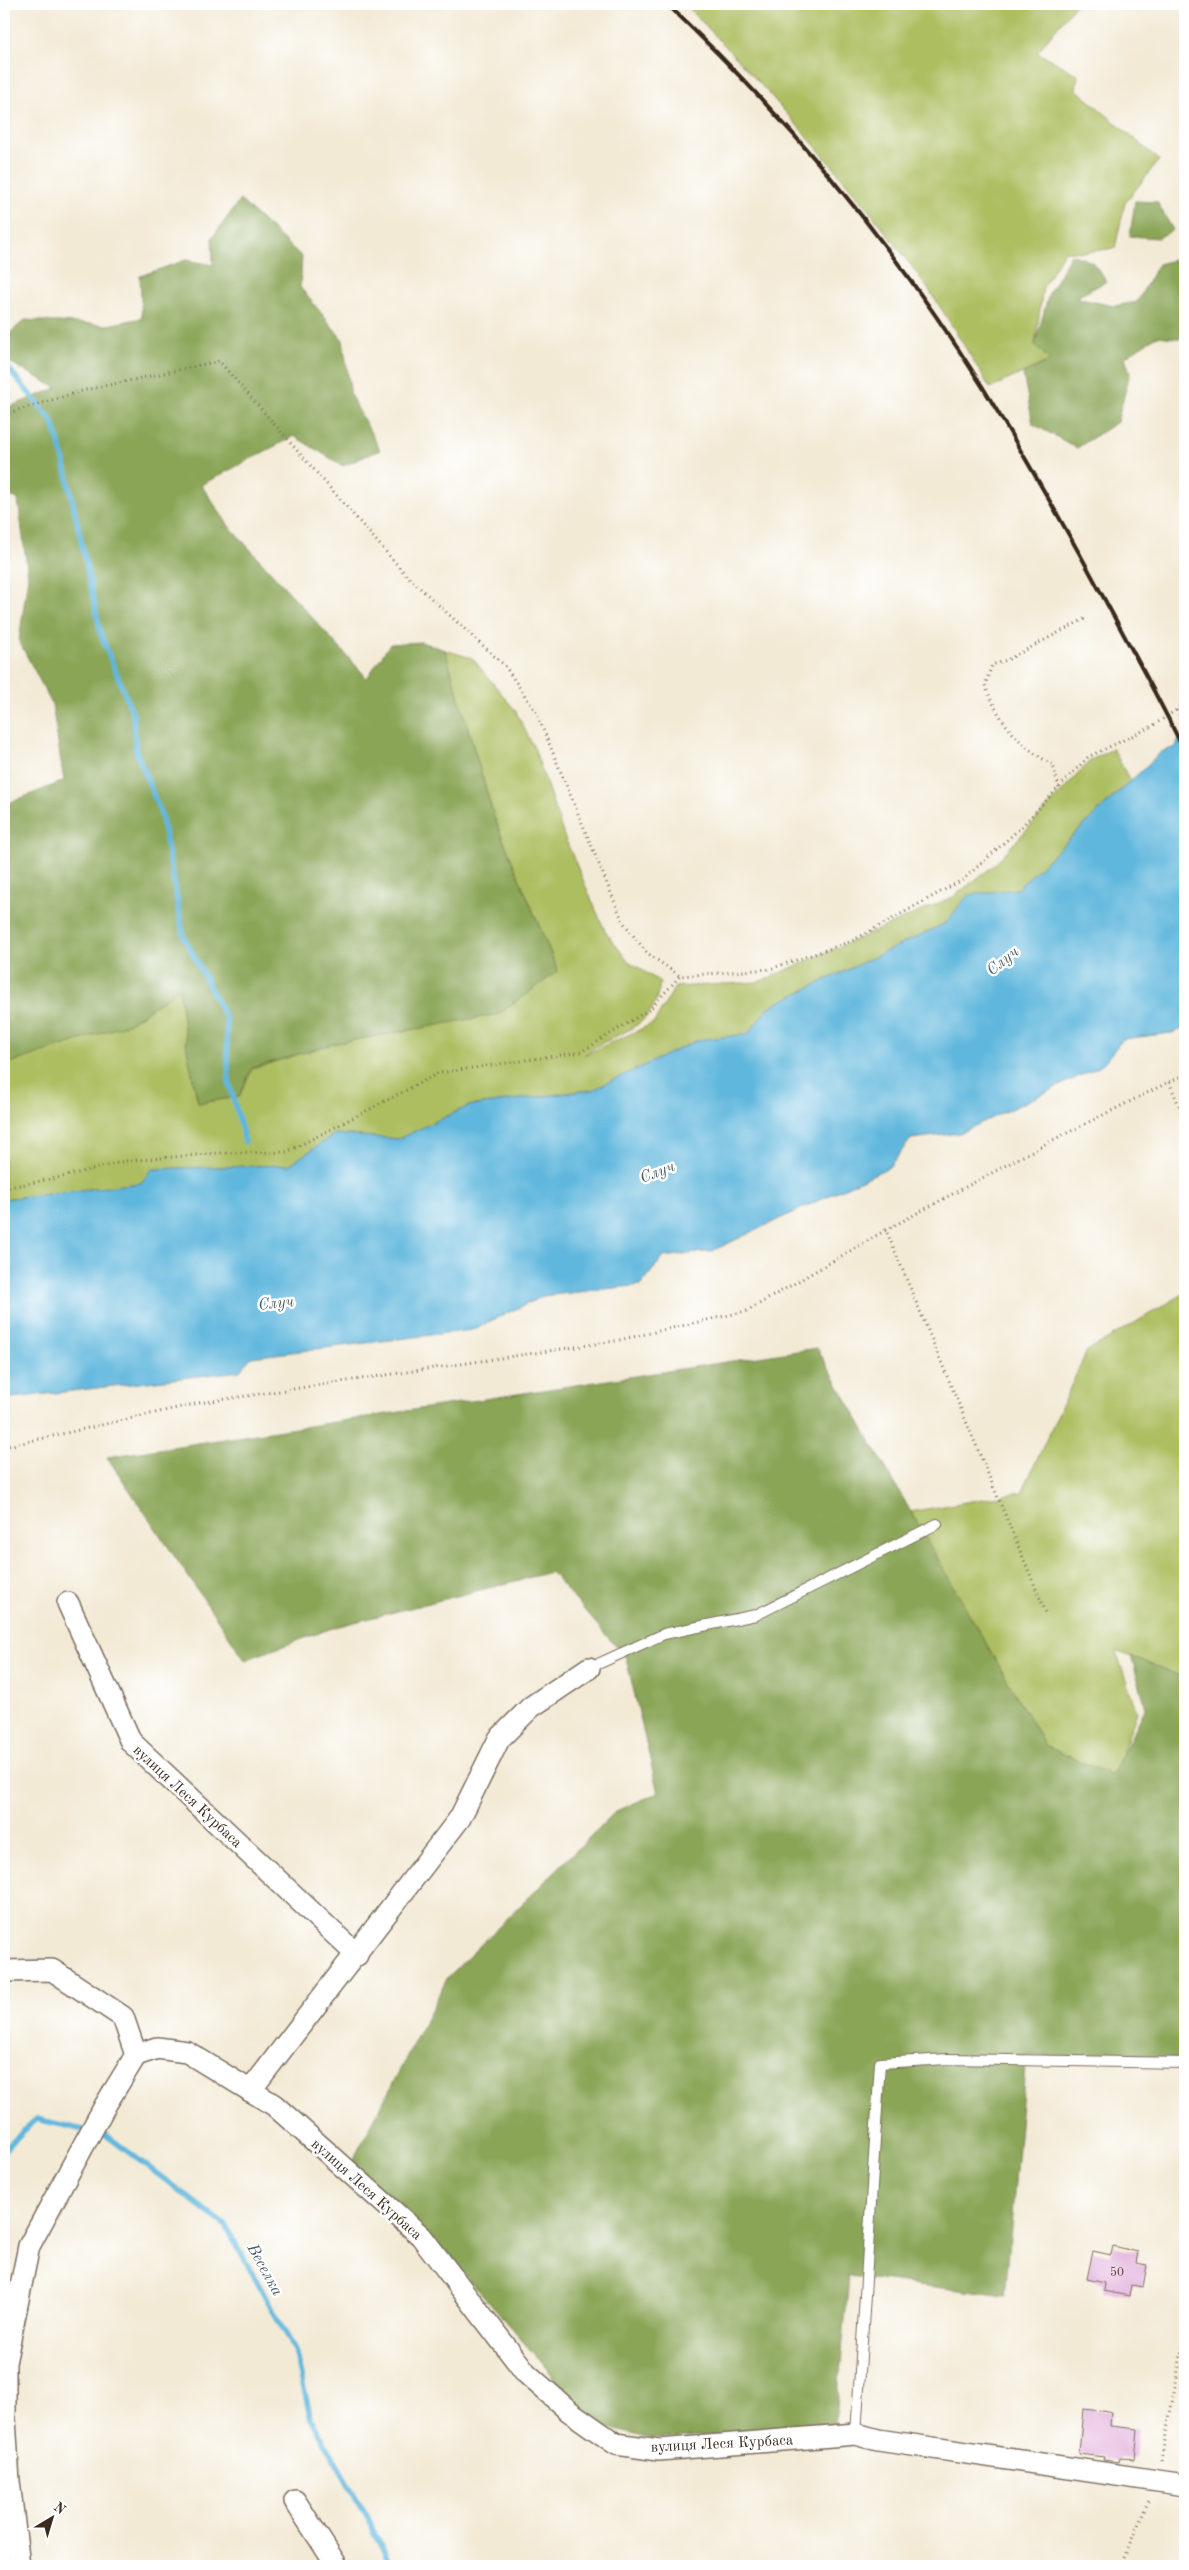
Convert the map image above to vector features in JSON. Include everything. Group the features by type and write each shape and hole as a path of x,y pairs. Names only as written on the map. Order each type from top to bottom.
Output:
{"street":[{"name":"вулиця Леся Курбаса","path":"68,1603 131,1742 357,1955"},
{"path":"250,2091 357,1955 460,1818 499,1739 531,1707 589,1668"},
{"path":"4,1971 52,1970 123,2017 136,2055 106,2104 29,2246 5,2363 6,2437 19,2566"},
{"name":"вулиця Леся Курбаса","path":"136,2055 157,2048 187,2052 274,2105 421,2236 526,2373 569,2411 616,2444 659,2450 856,2434 878,2440 1185,2485"},
{"path":"295,2501 337,2566"}],"lane":[{"path":"589,1668 664,1634 756,1615 937,1524"},
{"path":"856,2434 880,2063 948,2059 1185,2062"}],"path":[{"path":"4,414 86,390 219,361 407,576 461,628 505,666 536,712 623,922 647,953 680,976 770,969 852,942 964,879 1018,830 1088,757 1151,727 1185,704"},
{"path":"1058,788 1053,764 1031,752 996,713 985,685 992,665 1007,660 1088,616"},
{"path":"1177,710 1185,729"},
{"path":"4,1188 62,1177 125,1161 220,1153 287,1152 439,1073 581,1052 650,1009 680,976"},
{"path":"4,1447 199,1403 615,1341 747,1311 886,1230 1051,1141 1185,1074"},
{"path":"1169,1082 1180,1108 1185,1112"},
{"path":"886,1230 1047,1615"},
{"path":"1120,2566 1157,2481 1185,2334"}],"green space":[{"path":"685,4 1076,4 1037,52 1078,75 1076,89 1159,160 1125,203 1115,248 1086,252 1065,251 1043,287 1035,345 1051,360 990,388 929,290 892,240 836,170 777,102"},
{"path":"240,200 302,257 300,287 343,340 351,396 380,450 343,466 294,436 201,485 229,526 367,678 390,644 421,642 445,650 495,820 558,971 499,1014 333,1044 252,1068 239,1097 198,1103 187,1049 179,989 128,1024 4,1065 4,805 64,781 52,704 19,641 28,576 18,499 4,494 4,409 57,388 4,359 4,338 25,320 108,325 142,318 140,276 186,260 213,265 212,238"},
{"path":"1135,201 1157,202 1173,230 1158,238 1130,236"},
{"path":"1071,254 1092,262 1107,281 1075,298 1114,306 1137,302 1158,264 1181,258 1185,260 1185,339 1157,336 1125,357 1130,373 1117,422 1077,448 1033,424 1023,374 1050,360 1035,345 1049,293"},
{"path":"445,650 472,658 515,710 535,750 564,836 605,931 627,960 660,982 657,999 642,1021 584,1055 654,1023 675,987 759,982 953,897 993,866 1091,760 1113,749 1130,781 1017,889 968,895 946,923 769,1007 748,1034 698,1040 595,1089 469,1106 398,1139 335,1134 289,1165 153,1169 142,1183 4,1199 4,1065 128,1024 179,989 187,1049 198,1103 239,1097 252,1069 558,971 495,820"},
{"path":"1185,1293 1185,1678 1116,1651 1137,1712 1109,1789 1025,1745 910,1512 1022,1492 1087,1351"},
{"path":"817,1348 1045,1746 1112,1775 1146,1707 1131,1656 1185,1678 1185,2058 1026,2056 1005,2296 849,2276 835,2428 652,2439 596,2425 456,2265 351,2164 448,1977 616,1811 658,1793 626,1658 551,1572 335,1627 245,1660 107,1457"}],"water":[{"name":"Случ","path":"1185,736 1185,1028 1172,1033 1123,1039 1101,1066 960,1133 911,1139 889,1167 712,1251 663,1257 641,1285 543,1296 472,1330 251,1357 240,1371 4,1399 4,1199 141,1183 152,1169 289,1165 335,1134 398,1139 469,1106 592,1090 698,1040 748,1034 769,1007 946,923 968,895 1017,889 1161,752 1176,747 1178,740"}],"building":[{"path":"1113,2246 1138,2252 1136,2263 1147,2265 1143,2287 1131,2285 1129,2296 1104,2291 1105,2283 1087,2279 1093,2251 1111,2255"},
{"path":"1083,2409 1111,2412 1110,2426 1138,2429 1135,2459 1120,2458 1119,2462 1103,2460 1104,2457 1079,2454"}],"waterway":[{"path":"9,369 53,422 64,460 101,635 133,714 136,751 161,814 184,937 226,1019 229,1082 245,1142"},
{"name":"Веселка","path":"4,2150 36,2119 106,2135 226,2226 295,2350 311,2419 370,2522 391,2566"}],"railway":[{"path":"667,4 711,47 796,138 875,233 913,283 982,386 1049,500 1138,660 1185,752"}]}
